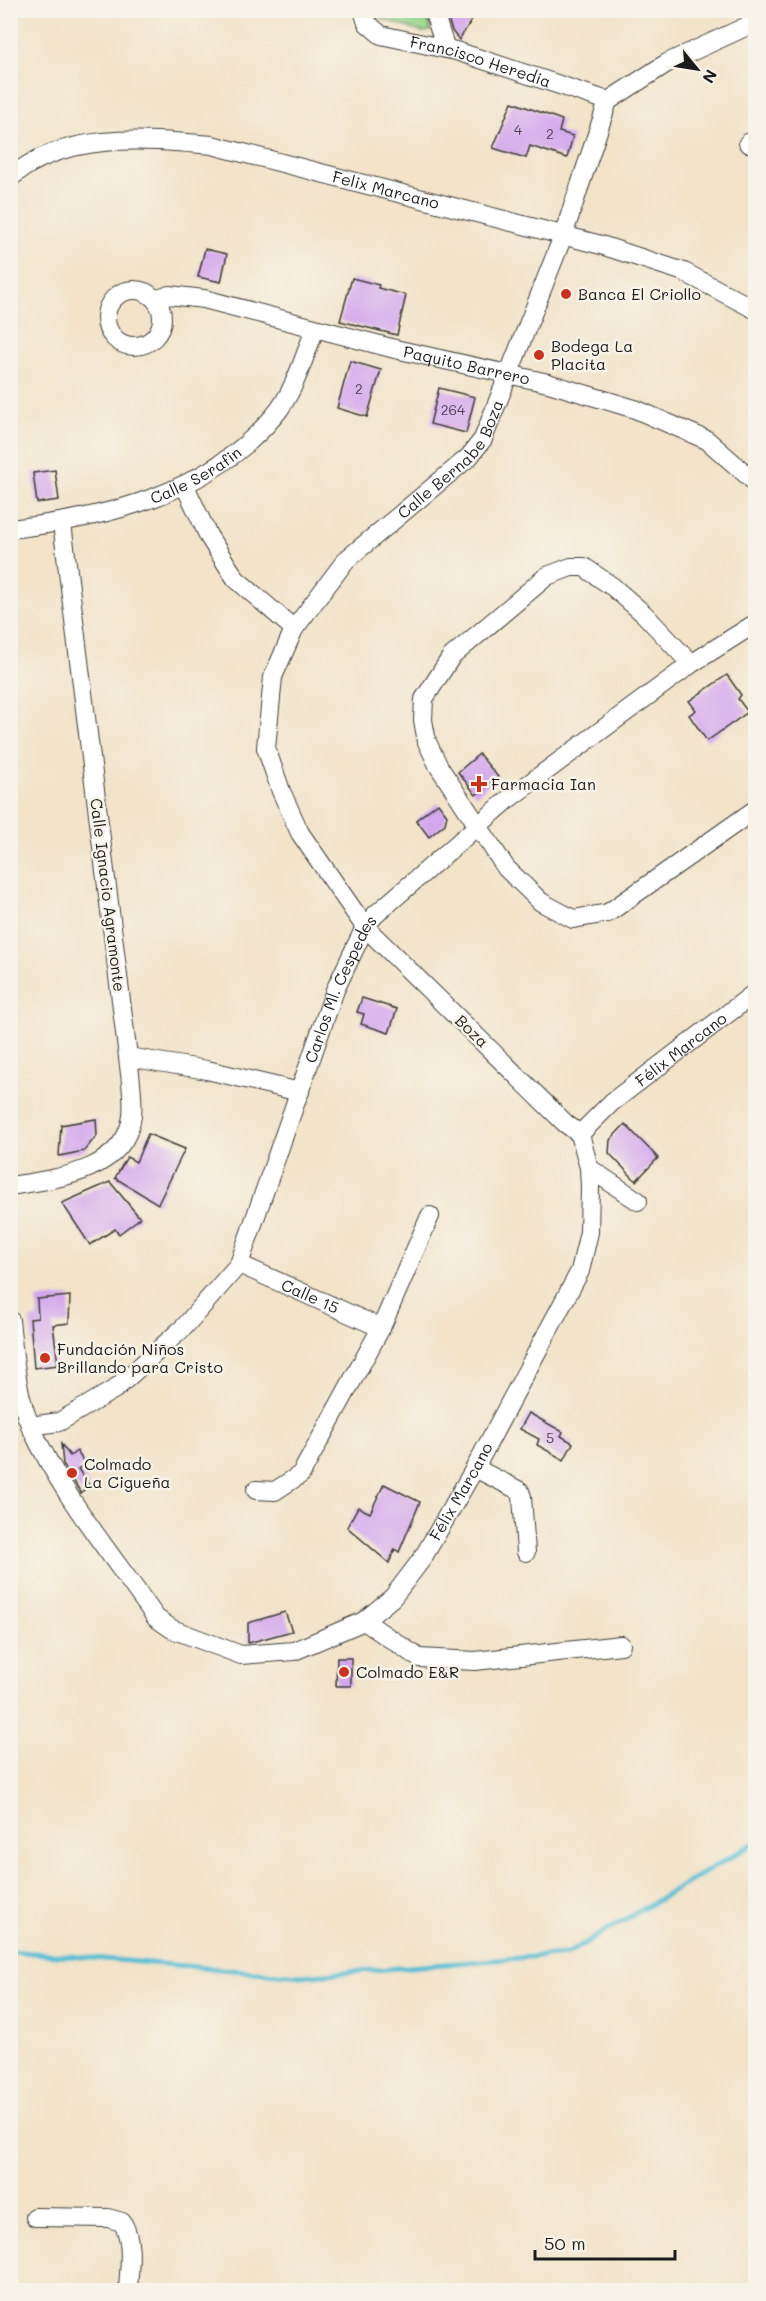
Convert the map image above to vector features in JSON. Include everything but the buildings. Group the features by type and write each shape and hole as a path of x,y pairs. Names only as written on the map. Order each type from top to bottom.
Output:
{"street":[{"name":"Francisco Heredia","path":"363,10 366,22 381,35 446,49 608,101"},
{"path":"433,10 446,49"},
{"path":"608,101 667,63 756,22"},
{"name":"Calle Bernabe Boza","path":"365,927 300,833 281,791 266,748 273,677 294,629 346,560 469,457 483,439 563,236 608,101"},
{"name":"Felix Marcano","path":"10,178 26,164 79,145 145,139 212,145 601,245 684,272 756,310"},
{"name":"Paquito Barrero","path":"156,300 169,295 204,299 315,329 548,383 635,409 707,440 756,483"},
{"name":"Calle Serafin","path":"10,528 62,523 133,505 185,486 240,450 275,415 294,381 315,329"},
{"path":"185,486 209,537 236,579 294,629"},
{"name":"Calle Ignacio Agramonte","path":"10,1186 70,1176 108,1157 121,1147 129,1131 132,1115 129,1057 62,523"},
{"path":"691,664 644,614 594,573 584,567 571,567 548,576 451,657 424,699 423,720 427,742 439,767 506,868 541,902 573,919 608,914 756,809"},
{"name":"Carlos Ml. Cespedes","path":"30,1426 59,1422 115,1389 184,1327 239,1264 335,990 365,927 375,915 476,825 691,664 756,622"},
{"name":"Boza","path":"365,927 566,1124 580,1134"},
{"name":"Félix Marcano","path":"30,1426 73,1501 156,1618 172,1629 241,1655 294,1651 364,1621 393,1597 422,1559 476,1468 580,1271 588,1232 589,1168 580,1134 612,1102 756,992"},
{"path":"129,1057 207,1070 300,1092"},
{"path":"589,1168 638,1201"},
{"path":"256,1490 275,1491 301,1474 381,1328 430,1216"},
{"name":"Calle 15","path":"239,1264 381,1328"},
{"path":"10,1320 13,1369 30,1426"},
{"path":"476,1468 520,1491 526,1552"},
{"path":"364,1621 419,1658 475,1661 621,1645"},
{"path":"35,2217 108,2218 122,2222 128,2231 130,2247 128,2290"}],"green space":[{"path":"378,11 425,11 431,31 421,32 380,18"}],"waterway":[{"path":"10,1951 301,1976 567,1954 756,1842"}],"place":[{"name":"Banca El Criollo","path":"566,294"},
{"name":"Bodega La Placita","path":"539,355"},
{"name":"Farmacia Ian","path":"479,784"},
{"name":"Fundación Niños Brillando para Cristo","path":"45,1358"},
{"name":"Colmado La Cigueña","path":"72,1473"},
{"name":"Colmado E&R","path":"344,1672"}]}
